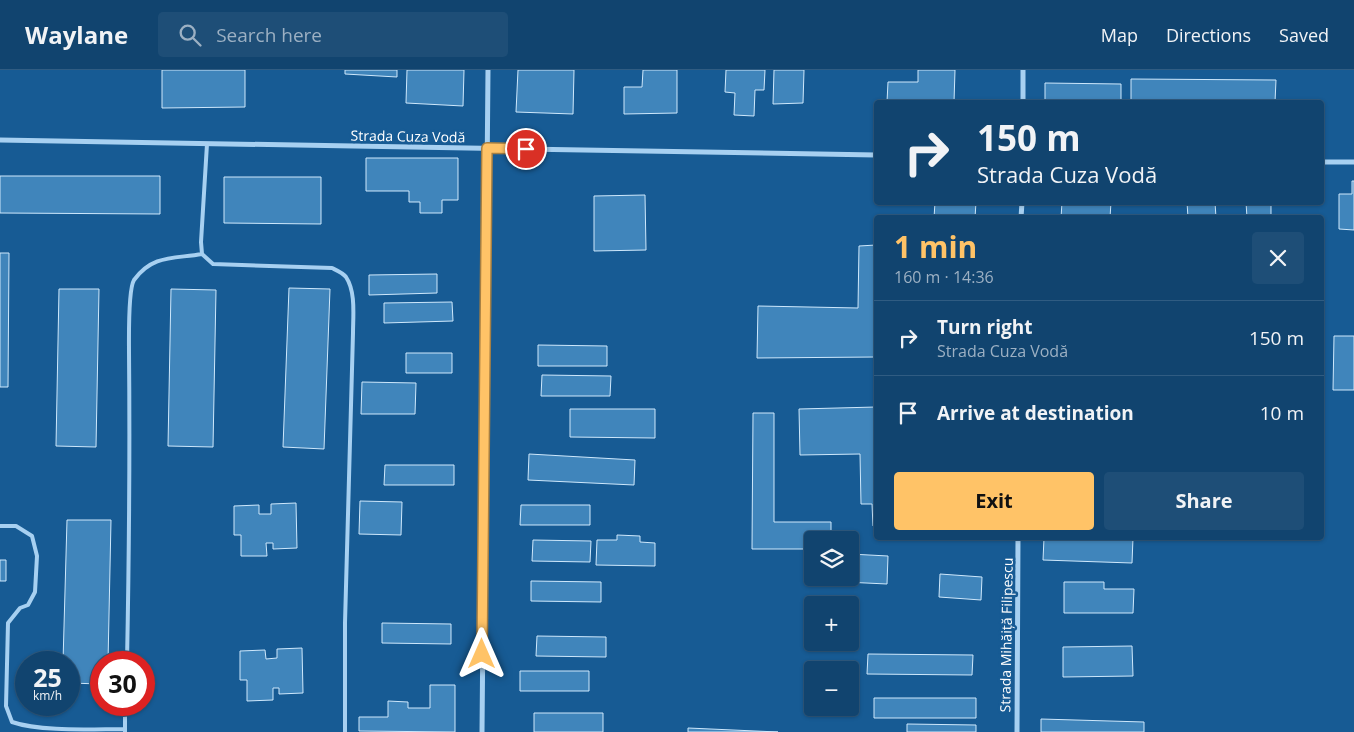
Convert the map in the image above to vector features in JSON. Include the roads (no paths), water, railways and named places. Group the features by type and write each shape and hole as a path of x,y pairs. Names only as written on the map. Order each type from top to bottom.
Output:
{"street":[{"path":"482,732 488,70"},
{"path":"1023,70 1023,100"},
{"name":"Strada Cuza Vodă","path":"0,140 874,155"},
{"path":"1324,162 1354,162"},
{"name":"Strada Mihăiță Filipescu","path":"1016,732 1018,540"}],"lane":[{"path":"207,144 201,242 202,254 213,264 332,268 345,276 351,292 353,333 345,623 345,732"},
{"path":"127,651 130,524 129,323 133,282 147,266 168,257 187,257 202,254"},
{"path":"0,526 16,526 32,536 37,556 35,592 28,605 20,608 8,623 6,706 12,722 24,727 40,729 125,730 126,716"}]}
